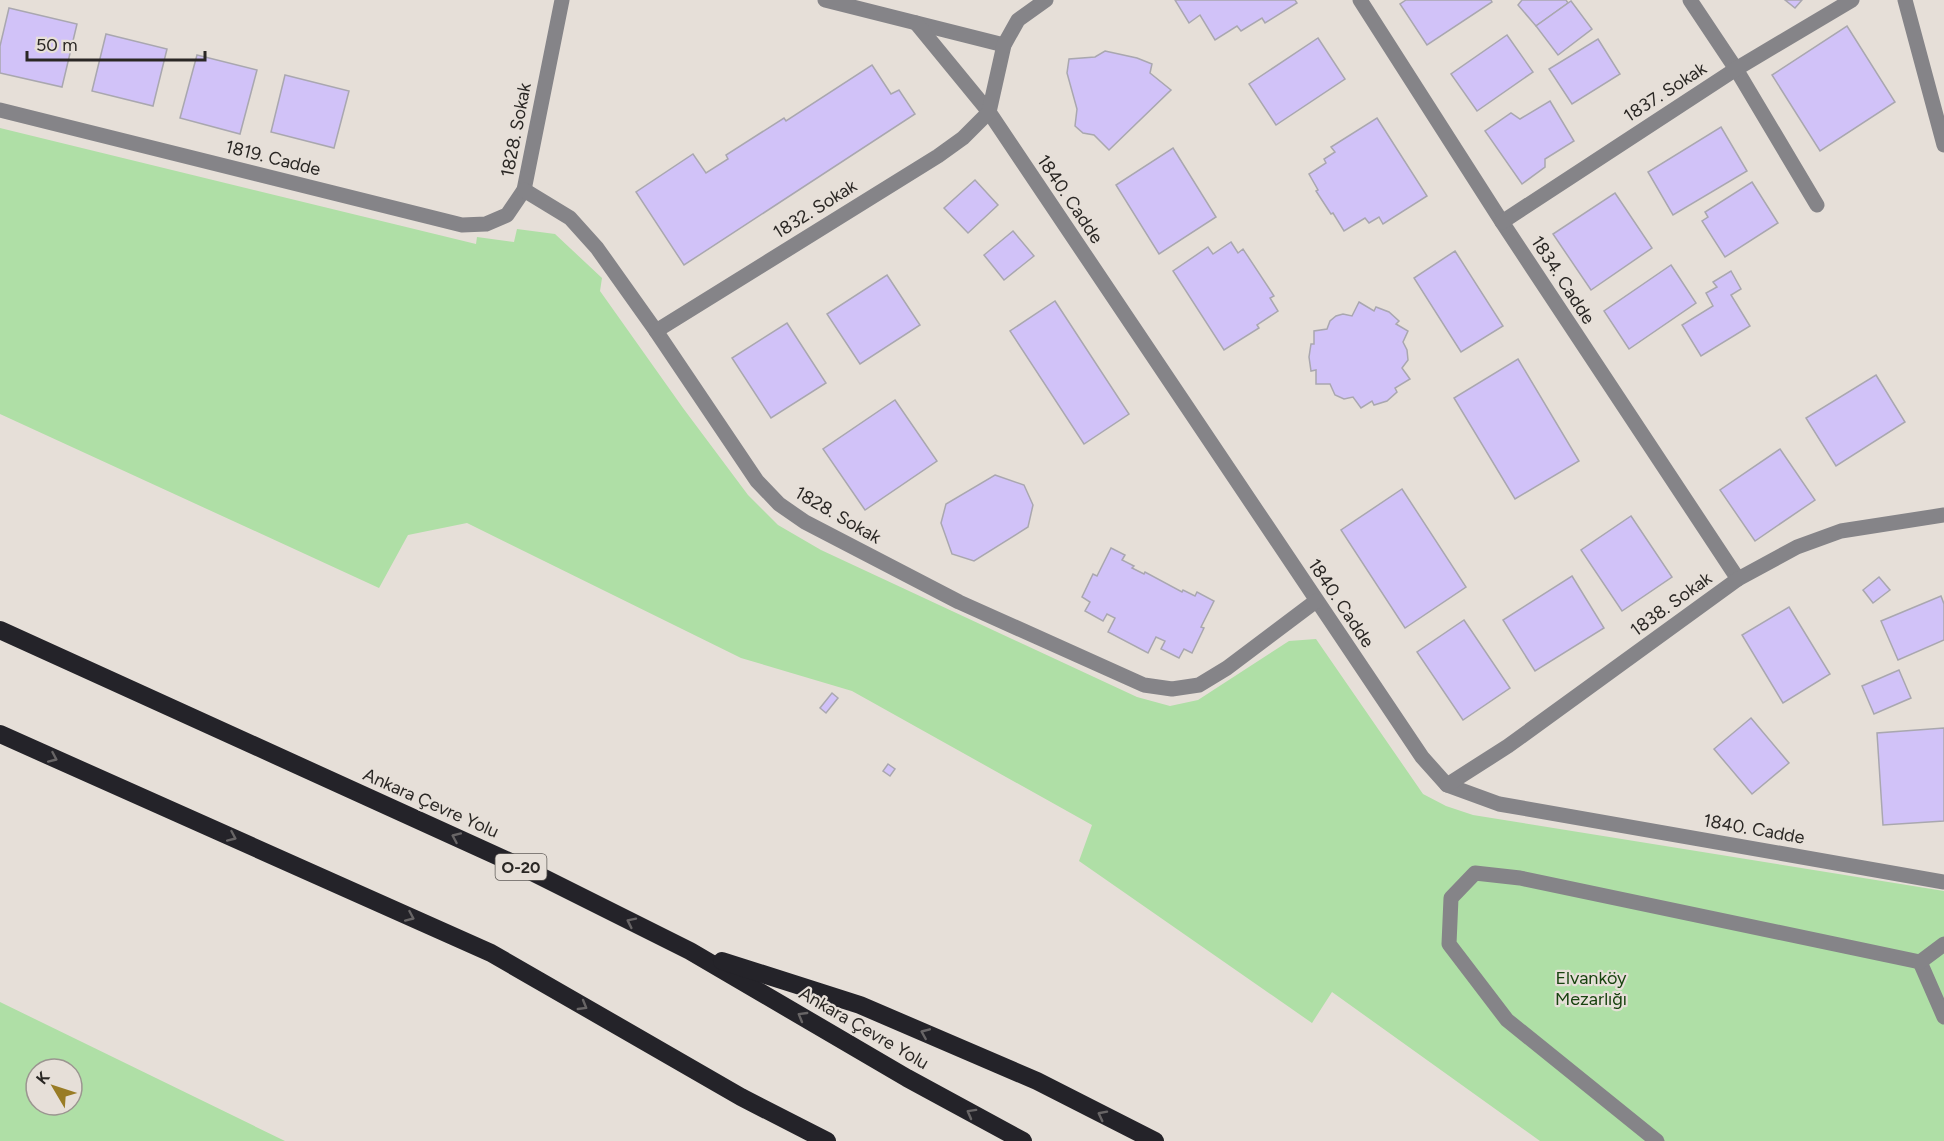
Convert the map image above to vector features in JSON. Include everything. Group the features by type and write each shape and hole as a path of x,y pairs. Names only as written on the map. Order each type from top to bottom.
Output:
{"highway":[{"name":"Ankara Çevre Yolu","path":"0,630 528,870 690,951 907,1078 1023,1141"},
{"path":"0,734 492,953 741,1097 827,1141"},
{"path":"690,951 860,1005 1037,1082 1155,1141"},
{"path":"741,1097 801,1141"}],"street":[{"name":"1828. Sokak","path":"561,0 524,190 570,218 597,248 757,481 779,504 805,522 959,602 1144,685 1172,689 1199,685 1227,668 1316,601"},
{"path":"825,0 1004,45"},
{"path":"989,112 1004,45 1018,20 1046,0"},
{"name":"1834. Cadde","path":"1360,0 1502,222 1738,579"},
{"path":"1690,0 1736,69 1817,204"},
{"name":"1837. Sokak","path":"1502,222 1736,69 1852,0"},
{"path":"1905,0 1944,144"},
{"name":"1840. Cadde","path":"916,23 989,112 1422,757 1447,785 1499,804 1944,882"},
{"name":"1819. Cadde","path":"0,110 462,225 486,224 507,215 524,190"},
{"name":"1832. Sokak","path":"656,331 938,156 963,138 989,112"},
{"name":"1838. Sokak","path":"1447,785 1508,746 1738,579 1797,547 1841,531 1944,515"},
{"path":"1657,1141 1507,1020 1449,944 1451,898 1475,873 1520,878 1920,962 1944,944"},
{"path":"1920,962 1944,1017"}],"green space":[{"name":"Elvanköy Mezarlığı","path":"0,128 476,244 477,237 514,242 517,229 555,234 602,278 600,291 683,408 748,495 778,525 821,550 1137,697 1170,706 1198,700 1289,641 1316,639 1423,794 1446,806 1473,815 1944,891 1944,1141 1540,1141 1332,992 1312,1023 1079,861 1092,825 852,691 741,658 467,523 408,535 379,588 0,414"},
{"path":"0,1002 285,1141 0,1141"}],"building":[{"path":"1175,0 1295,0 1297,3 1265,23 1262,18 1241,31 1237,26 1215,40 1200,15 1189,23"},
{"path":"1406,0 1491,0 1492,2 1427,45 1400,4"},
{"path":"1522,0 1566,0 1568,3 1536,26 1518,5"},
{"path":"1785,0 1802,0 1795,8"},
{"path":"1571,1 1592,29 1558,55 1536,26"},
{"path":"9,8 77,24 62,87 0,73 0,46"},
{"path":"1847,26 1895,102 1820,151 1772,75"},
{"path":"106,34 167,49 153,106 92,91"},
{"path":"1507,35 1533,72 1477,111 1451,74"},
{"path":"1318,38 1345,79 1276,125 1249,84"},
{"path":"1598,39 1620,74 1572,104 1549,69"},
{"path":"1105,51 1152,64 1150,73 1171,90 1109,150 1094,135 1083,133 1075,126 1077,109 1067,73 1069,59 1095,57"},
{"path":"197,55 257,70 240,134 180,118"},
{"path":"872,65 891,94 899,90 915,114 684,265 636,192 693,154 706,173 728,159 726,155 784,118 786,121"},
{"path":"285,75 349,91 334,148 271,132"},
{"path":"1550,101 1574,141 1545,159 1545,167 1522,184 1485,131 1511,113 1520,119"},
{"path":"1377,118 1427,196 1383,224 1379,217 1369,223 1365,218 1344,231 1316,191 1318,190 1309,174 1326,163 1324,159 1335,152 1331,147"},
{"path":"1721,127 1747,171 1673,215 1648,172"},
{"path":"1173,148 1216,217 1159,254 1116,185"},
{"path":"975,180 998,205 968,233 944,208"},
{"path":"1752,182 1778,223 1725,257 1702,221 1708,217 1705,212"},
{"path":"1615,193 1652,248 1591,290 1553,234"},
{"path":"1013,231 1034,256 1004,280 984,255"},
{"path":"1231,242 1238,253 1243,249 1274,296 1270,298 1278,311 1257,325 1259,328 1224,350 1173,271 1208,247 1213,254"},
{"path":"1455,251 1503,326 1461,352 1414,278"},
{"path":"1671,265 1696,303 1629,349 1604,311"},
{"path":"1731,271 1741,289 1731,295 1750,326 1701,356 1682,325 1713,306 1706,293 1717,287 1713,282"},
{"path":"887,275 920,325 860,364 827,314"},
{"path":"1055,301 1129,414 1084,444 1010,331"},
{"path":"1359,302 1374,311 1376,307 1389,312 1399,321 1396,324 1408,331 1403,342 1408,360 1402,368 1410,379 1395,388 1397,392 1387,401 1374,405 1372,401 1361,408 1353,397 1344,399 1335,395 1330,384 1316,384 1316,370 1311,371 1309,357 1311,344 1314,344 1314,331 1327,329 1330,321 1336,316 1343,314 1352,316"},
{"path":"787,323 826,383 771,418 732,358"},
{"path":"1518,359 1579,461 1515,499 1454,398"},
{"path":"1876,375 1905,422 1836,466 1806,418"},
{"path":"895,400 937,461 865,510 823,449"},
{"path":"1780,449 1815,500 1755,541 1720,490"},
{"path":"995,475 1024,485 1033,505 1028,527 974,561 952,554 941,523 946,504"},
{"path":"1402,489 1466,587 1405,628 1341,530"},
{"path":"1631,516 1672,577 1622,611 1581,550"},
{"path":"1111,548 1125,555 1122,560 1134,566 1132,568 1144,574 1145,572 1182,592 1183,590 1195,596 1197,592 1214,601 1201,627 1204,628 1192,653 1184,649 1179,658 1161,649 1165,641 1156,637 1148,653 1108,632 1115,618 1107,614 1103,621 1085,611 1090,602 1082,597 1093,574 1097,576"},
{"path":"1572,576 1604,628 1535,671 1503,620"},
{"path":"1879,577 1890,590 1873,603 1863,590"},
{"path":"1941,596 1944,604 1944,640 1898,660 1881,621"},
{"path":"1789,607 1830,674 1783,703 1742,635"},
{"path":"1464,620 1510,688 1463,720 1417,652"},
{"path":"1899,670 1911,698 1874,714 1862,686"},
{"path":"832,693 838,698 826,713 820,708"},
{"path":"1751,718 1789,763 1752,794 1714,749"},
{"path":"1944,728 1944,821 1883,825 1877,733"},
{"path":"888,764 895,769 890,776 883,771"}]}
